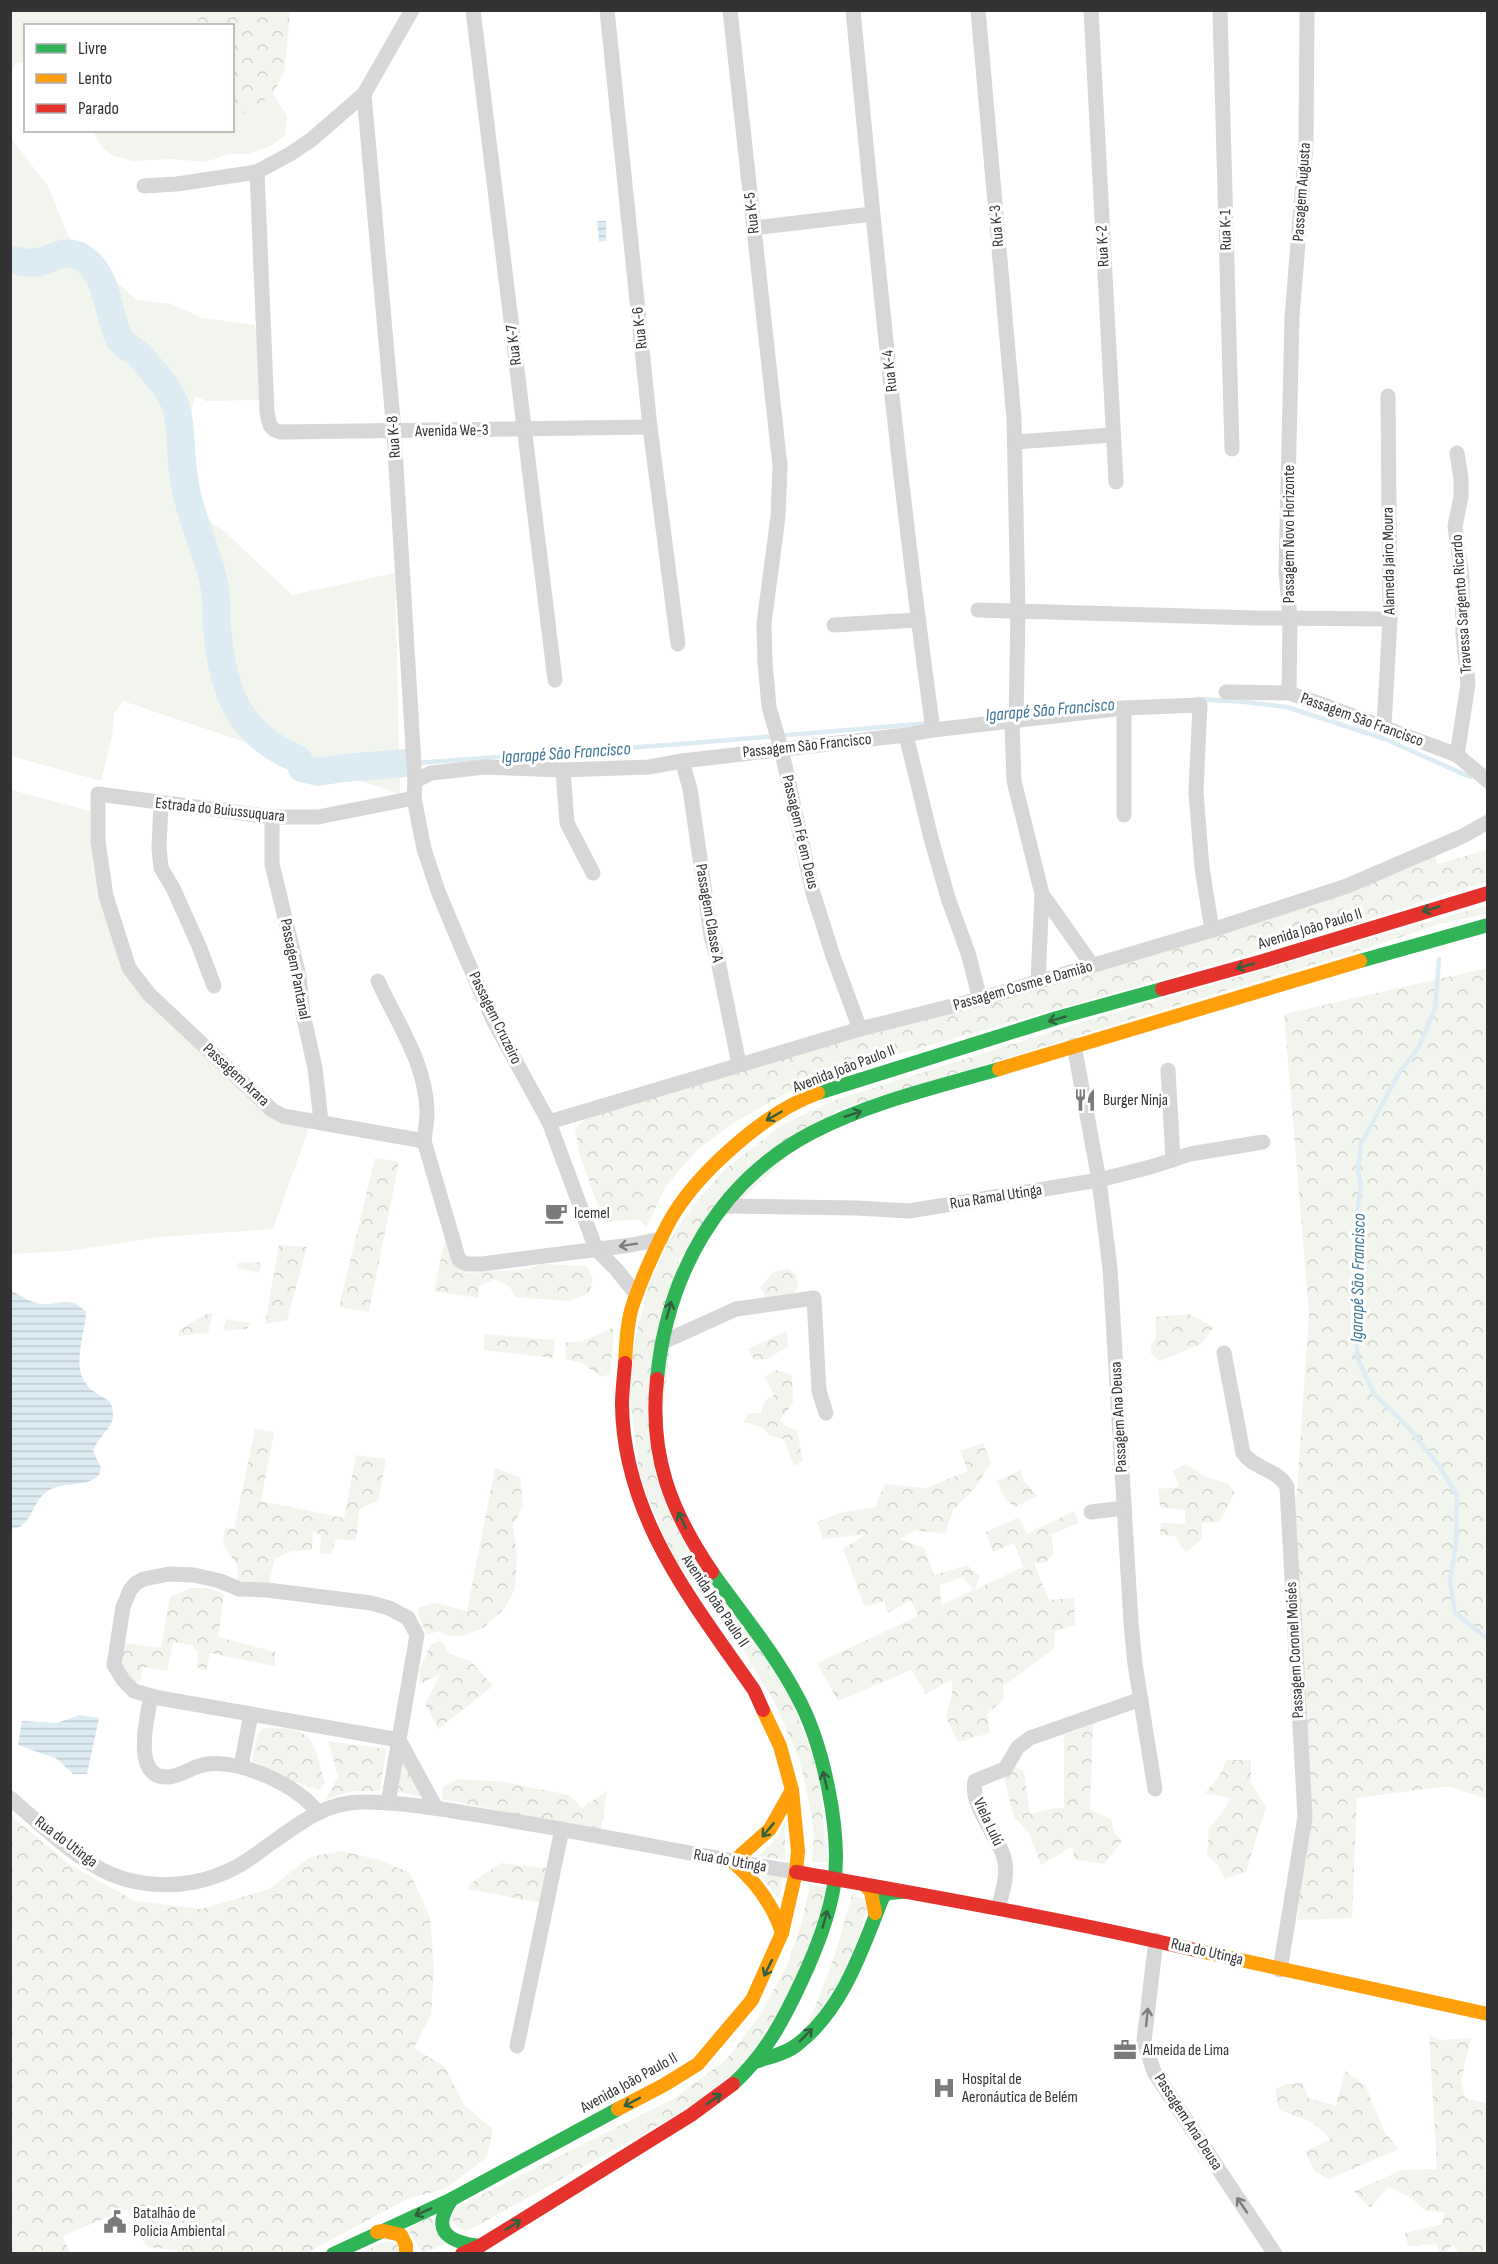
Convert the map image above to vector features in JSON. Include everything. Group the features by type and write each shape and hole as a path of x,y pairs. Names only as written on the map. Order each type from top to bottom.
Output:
{"main road":[{"name":"Avenida João Paulo II","path":"333,2253 452,2199 664,2085 698,2064 752,2000 783,1933 796,1872 798,1834 792,1790 780,1746 754,1690 672,1572 636,1491 627,1450 622,1405 625,1355 632,1306 669,1223 696,1185 727,1153 768,1119 812,1095 898,1065 1263,962 1488,893"},
{"name":"Avenida João Paulo II","path":"462,2253 480,2246 720,2095 755,2062 777,2029 815,1950 835,1880 832,1816 815,1744 800,1702 771,1654 694,1545 665,1484 655,1424 656,1384 662,1343 668,1311 685,1263 707,1226 733,1195 778,1153 836,1119 1074,1045 1488,925"},
{"path":"783,1933 774,1911 757,1884 734,1862 770,1829 792,1790"},
{"name":"Rua do Utinga","path":"796,1872 998,1908 1156,1940 1280,1970 1488,2014"},
{"path":"865,1886 871,1892 875,1913"},
{"path":"755,2062 787,2051 800,2042 823,2019 838,1998 853,1970 883,1897 888,1893 902,1892"},
{"path":"452,2199 444,2209 441,2222 444,2230 462,2245 480,2246"},
{"path":"377,2232 401,2235 406,2253"}],"street":[{"path":"144,186 177,184 257,172 290,154 311,140 364,94 412,10"},
{"name":"Rua K-7","path":"474,10 555,680"},
{"name":"Rua K-6","path":"607,10 650,427 678,644"},
{"name":"Rua K-5","path":"730,10 776,416"},
{"name":"Rua K-4","path":"853,10 872,214 917,620 932,725"},
{"name":"Rua K-3","path":"978,10 1014,442 1018,610 1014,781 1042,894"},
{"name":"Rua K-2","path":"1091,10 1116,482"},
{"name":"Rua K-1","path":"1220,10 1232,449"},
{"name":"Passagem Augusta","path":"1291,374 1292,317 1306,145 1307,10"},
{"name":"Rua K-8","path":"364,94 394,432 415,769"},
{"name":"Avenida We-3","path":"257,172 267,412 269,426 273,431 394,432 650,427"},
{"path":"754,228 872,214"},
{"name":"Passagem Novo Horizonte","path":"1289,693 1290,618 1286,571 1291,374"},
{"name":"Alameda Jairo Moura","path":"1384,726 1390,619 1388,396"},
{"name":"Passagem Fé em Deus","path":"776,416 780,466 778,517 764,623 769,707 816,902 860,1029"},
{"path":"1014,442 1112,435"},
{"name":"Travessa Sargento Ricardo","path":"1457,453 1461,497 1455,526 1462,578 1462,634 1468,684 1457,755"},
{"path":"978,610 1390,619"},
{"path":"834,625 917,620"},
{"name":"Passagem São Francisco","path":"1226,692 1289,693 1384,726 1457,755 1488,781"},
{"name":"Passagem São Francisco","path":"415,769 431,773 485,767 563,770 649,767 778,741 906,735 932,725 1124,708 1200,705 1196,792 1202,868 1212,930"},
{"path":"1124,708 1124,815"},
{"path":"906,735 931,838 948,898 968,953 980,999"},
{"name":"Passagem Classe A","path":"682,761 690,789 711,936 739,1064"},
{"name":"Passagem Cruzeiro","path":"415,769 414,798 424,849 438,891 494,1022 549,1122 596,1249"},
{"path":"563,770 567,823 593,873"},
{"name":"Estrada do Buiussuquara","path":"98,794 272,818 318,817 414,798"},
{"name":"Passagem Arara","path":"98,794 98,841 106,896 129,968 149,994 273,1110 283,1116 424,1141"},
{"path":"161,804 159,848 161,868 173,888 214,986"},
{"name":"Passagem Pantanal","path":"272,818 272,864 299,976 303,1014 315,1068 321,1121"},
{"name":"Passagem Cosme e Damião","path":"549,1122 739,1064 860,1029 980,999 1212,930 1347,886 1464,836 1488,822"},
{"path":"1042,894 1092,965"},
{"path":"1038,982 1042,894"},
{"path":"378,981 419,1065 427,1113 424,1141 459,1260 474,1265 661,1239"},
{"name":"Passagem Ana Deusa","path":"1074,1045 1099,1180 1110,1268 1131,1623 1155,1789"},
{"path":"1168,1070 1173,1160"},
{"name":"Rua Ramal Utinga","path":"724,1206 909,1211 1099,1180 1190,1154 1263,1142"},
{"path":"596,1249 636,1294"},
{"path":"662,1343 736,1309 814,1298 819,1392 826,1413"},
{"name":"Passagem Coronel Moisés","path":"1224,1353 1243,1454 1248,1460 1279,1476 1287,1487 1305,1817 1280,1970"},
{"path":"1091,1512 1124,1508"},
{"path":"388,1803 399,1740 417,1635 408,1618 389,1608 371,1603 267,1590 239,1589 220,1581 194,1575 169,1574 144,1579 130,1590 123,1607 114,1665 123,1680 134,1691 151,1696 399,1740"},
{"path":"151,1696 145,1729 145,1754 149,1769 157,1775 166,1778 206,1764 241,1766 262,1773 310,1801 317,1812"},
{"name":"Viela Lulú","path":"998,1908 1006,1877 1005,1864 1003,1853 983,1815 974,1791 975,1781 1005,1769 1018,1746 1030,1738 1141,1699"},
{"path":"241,1766 251,1714"},
{"path":"399,1740 436,1808"},
{"name":"Rua do Utinga","path":"10,1798 95,1867 120,1878 142,1883 165,1885 198,1882 235,1868 317,1812 358,1802 408,1803 796,1872"},
{"path":"517,2046 562,1829"},
{"name":"Passagem Ana Deusa","path":"1156,1940 1144,2041 1154,2072 1275,2253"}],"green space":[{"path":"11,11 238,11 233,24 24,24 24,62 16,64 11,72"},
{"path":"197,11 290,11 285,69 273,94 241,116 234,108 234,24 199,24"},
{"path":"234,41 248,73 273,94 287,116 285,135 269,147 247,154 229,154 206,162 171,159 134,161 113,156 102,147 94,132 234,132"},
{"path":"10,137 48,186 68,235 81,253 97,259 113,279 137,300 171,304 202,318 255,325 263,400 206,401 195,396 183,446 181,473 191,517 206,518 225,532 292,595 395,573 400,794 123,701 114,714 112,736 101,781 11,756"},
{"path":"11,790 94,812 122,952 133,977 268,1112 310,1125 273,1229 159,1237 68,1251 11,1254"},
{"path":"1487,850 1487,882 1361,922 850,1068 809,1082 734,1123 699,1148 666,1186 646,1228 640,1219 604,1222 580,1156 575,1129 590,1115 944,1013 1435,854 1437,864"},
{"path":"1487,905 1487,914 1443,923 1362,950 836,1111 679,1258 656,1478 793,1703 818,1773 828,1863 812,1862 814,1837 812,1818 800,1761 773,1699 744,1652 674,1558 640,1479 628,1383 637,1331 649,1285 668,1242 694,1205 724,1170 783,1124 835,1100 1079,1023"},
{"path":"1487,968 1487,1799 1448,1786 1357,1798 1352,1918 1297,1920 1310,1813 1294,1534 1309,1313 1284,1014"},
{"path":"375,1158 399,1162 369,1312 339,1307"},
{"path":"445,1238 466,1273 528,1269 541,1264 587,1266 593,1281 589,1293 568,1301 515,1297 510,1287 496,1279 479,1286 478,1298 434,1291"},
{"path":"279,1245 307,1247 287,1320 265,1324"},
{"path":"238,1263 262,1263 259,1273 236,1268"},
{"path":"788,1269 796,1274 798,1287 793,1297 766,1298 760,1287 773,1272"},
{"path":"208,1313 213,1313 208,1333 178,1336 180,1329"},
{"path":"1189,1314 1214,1327 1201,1344 1160,1361 1151,1354 1151,1345 1156,1338 1155,1317"},
{"path":"226,1319 250,1323 247,1329 223,1331"},
{"path":"612,1328 614,1330 610,1374 601,1377 582,1363 565,1359 566,1342 581,1342"},
{"path":"787,1331 788,1346 768,1359 754,1360 748,1349"},
{"path":"484,1334 555,1340 553,1358 484,1350"},
{"path":"776,1370 792,1375 793,1403 780,1420 787,1427 797,1430 803,1461 794,1466 784,1439 770,1436 762,1427 744,1422 749,1413 762,1413 764,1402 774,1395 765,1377"},
{"path":"255,1429 274,1432 261,1501 344,1518 356,1455 386,1459 378,1501 359,1510 356,1541 336,1539 331,1554 320,1553 321,1535 313,1531 312,1550 291,1551 275,1559 269,1583 238,1581 237,1565 223,1544 225,1527 234,1529"},
{"path":"983,1443 991,1463 974,1489 953,1510 945,1534 916,1530 900,1539 924,1548 934,1575 967,1565 980,1576 975,1590 1023,1567 1014,1543 993,1552 986,1532 1019,1517 1027,1534 1074,1511 1079,1523 1052,1534 1053,1554 1045,1563 1034,1563 1049,1600 1074,1598 1075,1625 1055,1631 1054,1649 1003,1686 1004,1699 987,1714 990,1733 958,1742 946,1717 952,1693 952,1679 926,1694 911,1670 838,1701 817,1663 918,1616 911,1600 888,1613 884,1601 865,1607 843,1549 866,1534 823,1539 817,1522 839,1513 875,1507 885,1484 926,1488 968,1471 960,1451","holes":["963,1577 973,1590 941,1605 940,1585"]},
{"path":"1186,1464 1206,1477 1229,1484 1235,1493 1219,1522 1202,1523 1202,1539 1186,1552 1176,1537 1160,1534 1161,1523 1185,1524 1185,1510 1160,1507 1158,1489 1179,1487 1173,1471"},
{"path":"495,1468 520,1477 523,1506 513,1525 517,1555 515,1589 504,1609 483,1628 463,1636 447,1636 439,1631 427,1635 418,1614 419,1607 436,1603 467,1611"},
{"path":"1021,1470 1024,1481 1037,1496 1015,1507 1006,1500 997,1481"},
{"path":"190,1588 209,1588 224,1594 218,1637 275,1652 275,1666 210,1653 206,1671 197,1667 198,1651 191,1645 173,1642 167,1671 143,1667 140,1682 131,1681 119,1668 121,1642 161,1648 170,1597"},
{"path":"442,1641 449,1654 471,1661 493,1686 438,1729 425,1704 441,1673 420,1684 419,1671 431,1644"},
{"path":"1093,1724 1090,1810 1111,1819 1114,1832 1122,1841 1104,1864 1074,1859 1073,1846 1041,1865 1029,1833 1014,1817 1004,1777 1015,1767 1024,1771 1030,1814 1064,1808 1064,1735"},
{"path":"264,1728 293,1730 309,1739 314,1746 325,1783 319,1790 284,1778 252,1760 258,1733"},
{"path":"328,1741 386,1749 380,1791 351,1791 325,1800 338,1777"},
{"path":"401,1755 425,1797 398,1792"},
{"path":"1226,1760 1251,1760 1251,1783 1266,1807 1246,1872 1225,1879 1218,1865 1207,1855 1209,1828 1231,1798 1205,1793 1219,1777"},
{"path":"459,1779 504,1782 569,1795 582,1808 607,1791 601,1831 442,1799 443,1787"},
{"path":"11,1816 69,1864 135,1901 202,1909 269,1889 310,1857 342,1851 379,1860 410,1873 430,1917 434,1972 431,2014 414,2048 445,2067 464,2105 493,2129 487,2157 445,2189 407,2199 307,2253 185,2254 174,2250 147,2247 127,2209 63,2236 70,2253 11,2253"},
{"path":"785,1821 785,1860 757,1856 774,1841"},
{"path":"501,1863 547,1868 541,1903 468,1889 470,1884"},
{"path":"758,1872 783,1877 779,1899"},
{"path":"810,1884 830,1888 798,1980 747,2062 696,2104 466,2232 457,2227 452,2217 455,2208 673,2099 726,2060 758,2018 786,1968 801,1925"},
{"path":"852,1895 869,1900 850,1965 798,2044 835,1955"},
{"path":"1429,2034 1439,2040 1471,2038 1461,2080 1465,2098 1487,2103 1488,2246 1481,2253 1459,2253 1453,2245 1443,2254 1440,2253 1436,2244 1408,2246 1405,2233 1442,2224 1445,2212 1426,2211 1410,2197 1388,2187 1370,2208 1354,2191 1402,2170 1437,2169"},
{"path":"1345,2071 1365,2085 1385,2133 1399,2149 1329,2179 1314,2171 1305,2151 1331,2139 1312,2122 1279,2110 1275,2089 1287,2084 1303,2083 1308,2098 1336,2106"},
{"path":"431,2216 445,2244 422,2253 408,2229"},
{"path":"387,2241 399,2245 400,2254 358,2254"}],"shaded area":[{"path":"597,221 606,221 606,241 599,242"},
{"path":"10,1291 37,1303 74,1303 86,1312 79,1363 81,1373 84,1382 91,1389 110,1402 113,1417 112,1423 93,1451 101,1468 99,1475 87,1482 58,1486 45,1493 27,1520 17,1528 10,1529"},
{"path":"80,1715 99,1718 87,1774 73,1774 57,1759 18,1745 22,1721 57,1723"}],"waterway":[{"name":"Igarapé São Francisco","path":"10,260 33,263 71,254 87,262 101,280 119,338 149,366 174,401 179,424 186,493 215,588 217,629 224,672 229,691 247,723 260,737 277,749 298,759 302,768 318,772 407,763"},
{"name":"Igarapé São Francisco","path":"1198,699 1287,707 1385,739 1470,777"},
{"name":"Igarapé São Francisco","path":"415,763 930,723"},
{"name":"Igarapé São Francisco","path":"1439,959 1435,1008 1419,1047 1399,1073 1361,1144 1358,1169 1361,1186 1357,1211 1357,1357 1374,1394 1406,1425 1439,1466 1457,1495 1456,1543 1450,1582 1455,1613 1488,1639"}],"traffic: fast":[{"path":"1360,961 1488,925"},
{"path":"818,1093 1057,1018 1162,989"},
{"path":"657,1379 672,1303 686,1268 703,1235 725,1204 750,1177 779,1152 835,1121 904,1096 999,1069"},
{"path":"712,1572 778,1664 806,1715 815,1738 828,1788 833,1814 836,1864 832,1897 825,1921 802,1980 773,2036 755,2061 733,2084"},
{"path":"755,2062 777,2055 798,2044 828,2013 850,1976 883,1897 888,1893 902,1892"},
{"path":"333,2254 452,2199 618,2109"},
{"path":"452,2199 443,2219 446,2233 451,2238 480,2246"}],"traffic: slow":[{"path":"999,1069 1360,961"},
{"path":"625,1363 628,1325 633,1304 658,1243 680,1205 713,1166 733,1147 776,1115 818,1093"},
{"path":"618,2109 698,2064 752,2000 782,1933 796,1872 798,1851 792,1790 780,1746 763,1710"},
{"path":"782,1933 774,1912 763,1894 733,1862 770,1829 792,1790"},
{"path":"865,1885 871,1892 875,1913"},
{"path":"1195,1950 1488,2014"},
{"path":"377,2232 384,2231 401,2235 406,2245 406,2254"}],"traffic: jam":[{"path":"1162,989 1488,893"},
{"path":"625,1363 622,1404 625,1445 634,1484 648,1521 686,1591 754,1690 763,1710"},
{"path":"657,1379 656,1432 666,1481 685,1526 712,1572"},
{"path":"796,1872 1046,1918 1195,1950"},
{"path":"462,2254 480,2246 691,2115 733,2084"}],"place":[{"name":"Burger Ninja","path":"1085,1100"},
{"name":"Icemel","path":"556,1213"},
{"name":"Almeida de Lima","path":"1125,2050"},
{"name":"Hospital de Aeronáutica de Belém","path":"944,2088"},
{"name":"Batalhão de Policia Ambiental","path":"115,2222"}]}
